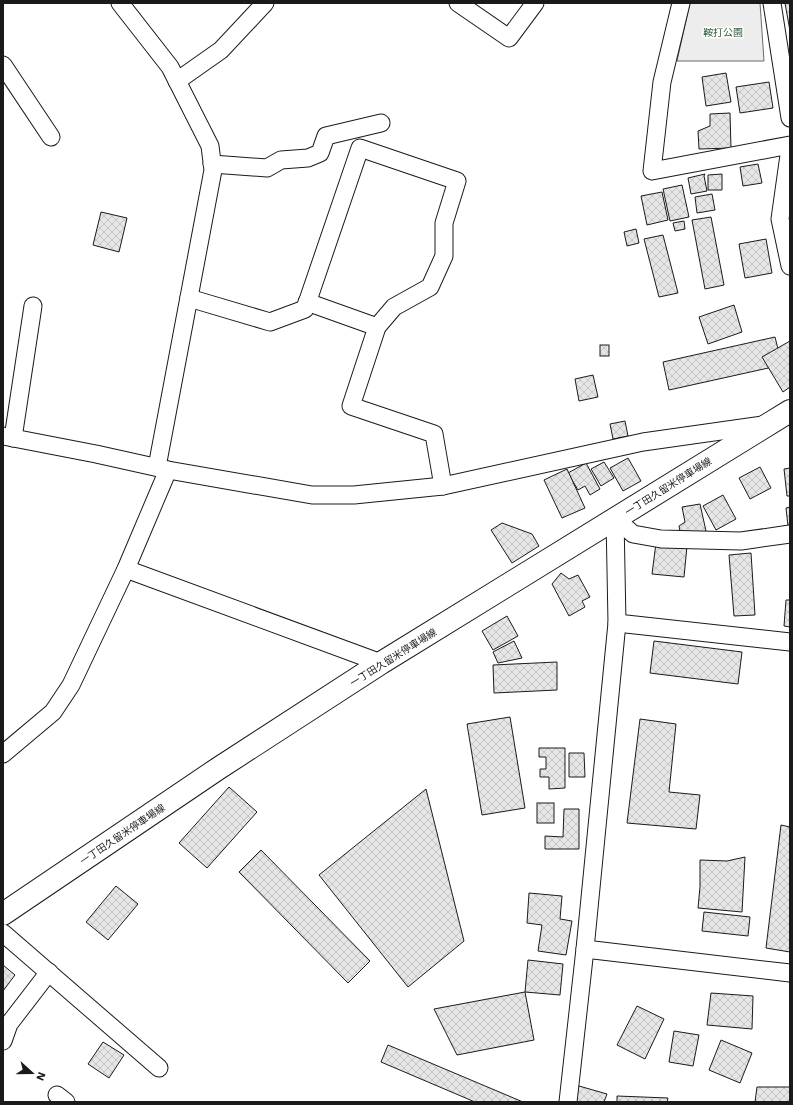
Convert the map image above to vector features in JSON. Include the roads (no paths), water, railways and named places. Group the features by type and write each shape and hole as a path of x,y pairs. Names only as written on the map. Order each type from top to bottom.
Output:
{"main road":[{"name":"一丁田久留米停車場線","path":"3,914 219,768 381,663 790,410"}],"street":[{"path":"3,754 53,712 72,685 126,569 162,468 189,298 212,170 210,146 170,67 120,3"},
{"path":"177,81 221,50 266,3"},
{"path":"458,3 509,38 535,3"},
{"path":"681,3 662,82 652,171 790,146 780,219 790,266"},
{"path":"772,3 790,118"},
{"path":"3,65 51,138"},
{"path":"212,164 267,168 281,160 308,158 320,153 326,136 381,123"},
{"path":"189,298 270,322 305,309 360,148 457,181 444,223 444,256 430,287 394,307 378,327 351,406 434,434 443,486"},
{"path":"308,302 378,327"},
{"path":"34,306 8,437 162,468 312,495 354,495 443,486 643,442 767,425"},
{"path":"615,518 633,534 661,539 741,541 790,534"},
{"path":"568,1102 585,949 617,623 615,518"},
{"path":"126,569 381,663"},
{"path":"617,623 790,642"},
{"path":"3,933 160,1068"},
{"path":"585,949 790,973"},
{"path":"3,1041 9,1024 48,972"}],"park label":[{"name":"鞍打公園","path":"723,32"}]}
